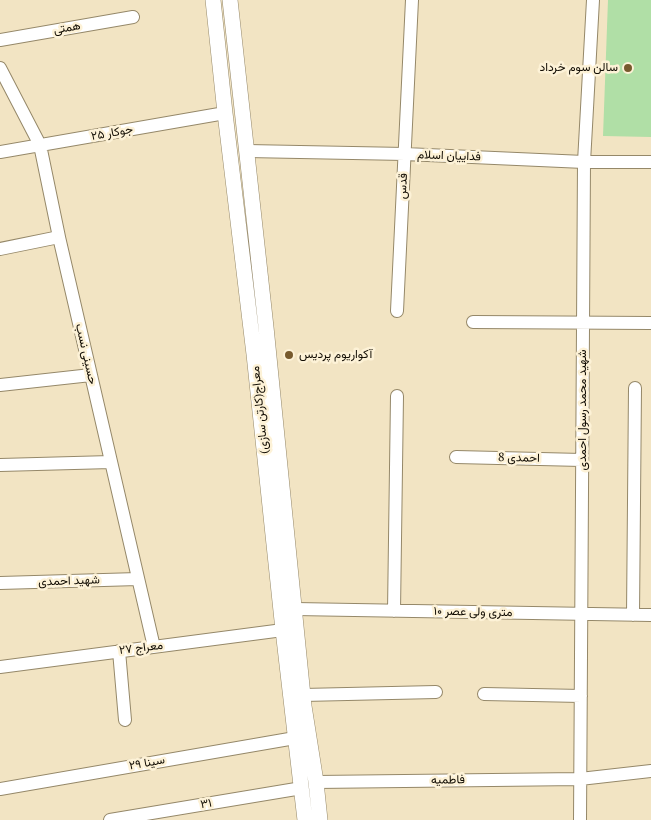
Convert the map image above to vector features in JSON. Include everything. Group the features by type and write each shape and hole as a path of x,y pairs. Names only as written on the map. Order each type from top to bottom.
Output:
{"street":[{"name":"معراج(کارتن سازی)","path":"213,0 305,820"},
{"name":"معراج(کارتن سازی)","path":"230,0 248,152 304,695 320,820"},
{"name":"قدس","path":"397,311 412,0"},
{"name":"شهید محمد رسول احمدی","path":"580,820 584,162 593,0"},
{"name":"همتی","path":"0,40 133,17"},
{"name":"حسینی نسب","path":"0,68 40,145 90,375 154,647"},
{"name":"جوکار ۲۵","path":"0,152 225,113"},
{"name":"فداییان اسلام","path":"248,152 405,154 584,162 651,162"},
{"path":"0,249 59,237"},
{"path":"473,322 651,323"},
{"path":"0,386 90,375"},
{"path":"633,615 635,388"},
{"path":"394,611 397,396"},
{"name":"احمدی 8","path":"456,457 582,460"},
{"path":"0,465 111,462"},
{"name":"شهید احمدی","path":"0,583 138,579"},
{"name":"۱۰ متری ولی عصر","path":"295,609 651,615"},
{"name":"معراج ۲۷","path":"0,667 283,630"},
{"path":"119,651 124,720"},
{"path":"304,695 436,692"},
{"path":"484,694 581,696"},
{"name":"۲۹ سینا","path":"0,788 295,738"},
{"name":"فاطمیه","path":"316,782 580,779 651,771"},
{"name":"۳۱","path":"110,820 302,788"}],"green space":[{"name":"سالن سوم خرداد","path":"608,0 651,0 651,137 603,136"}],"place":[{"name":"سالن سوم خرداد","path":"628,68"},
{"name":"آکواریوم پردیس","path":"289,355"}]}
